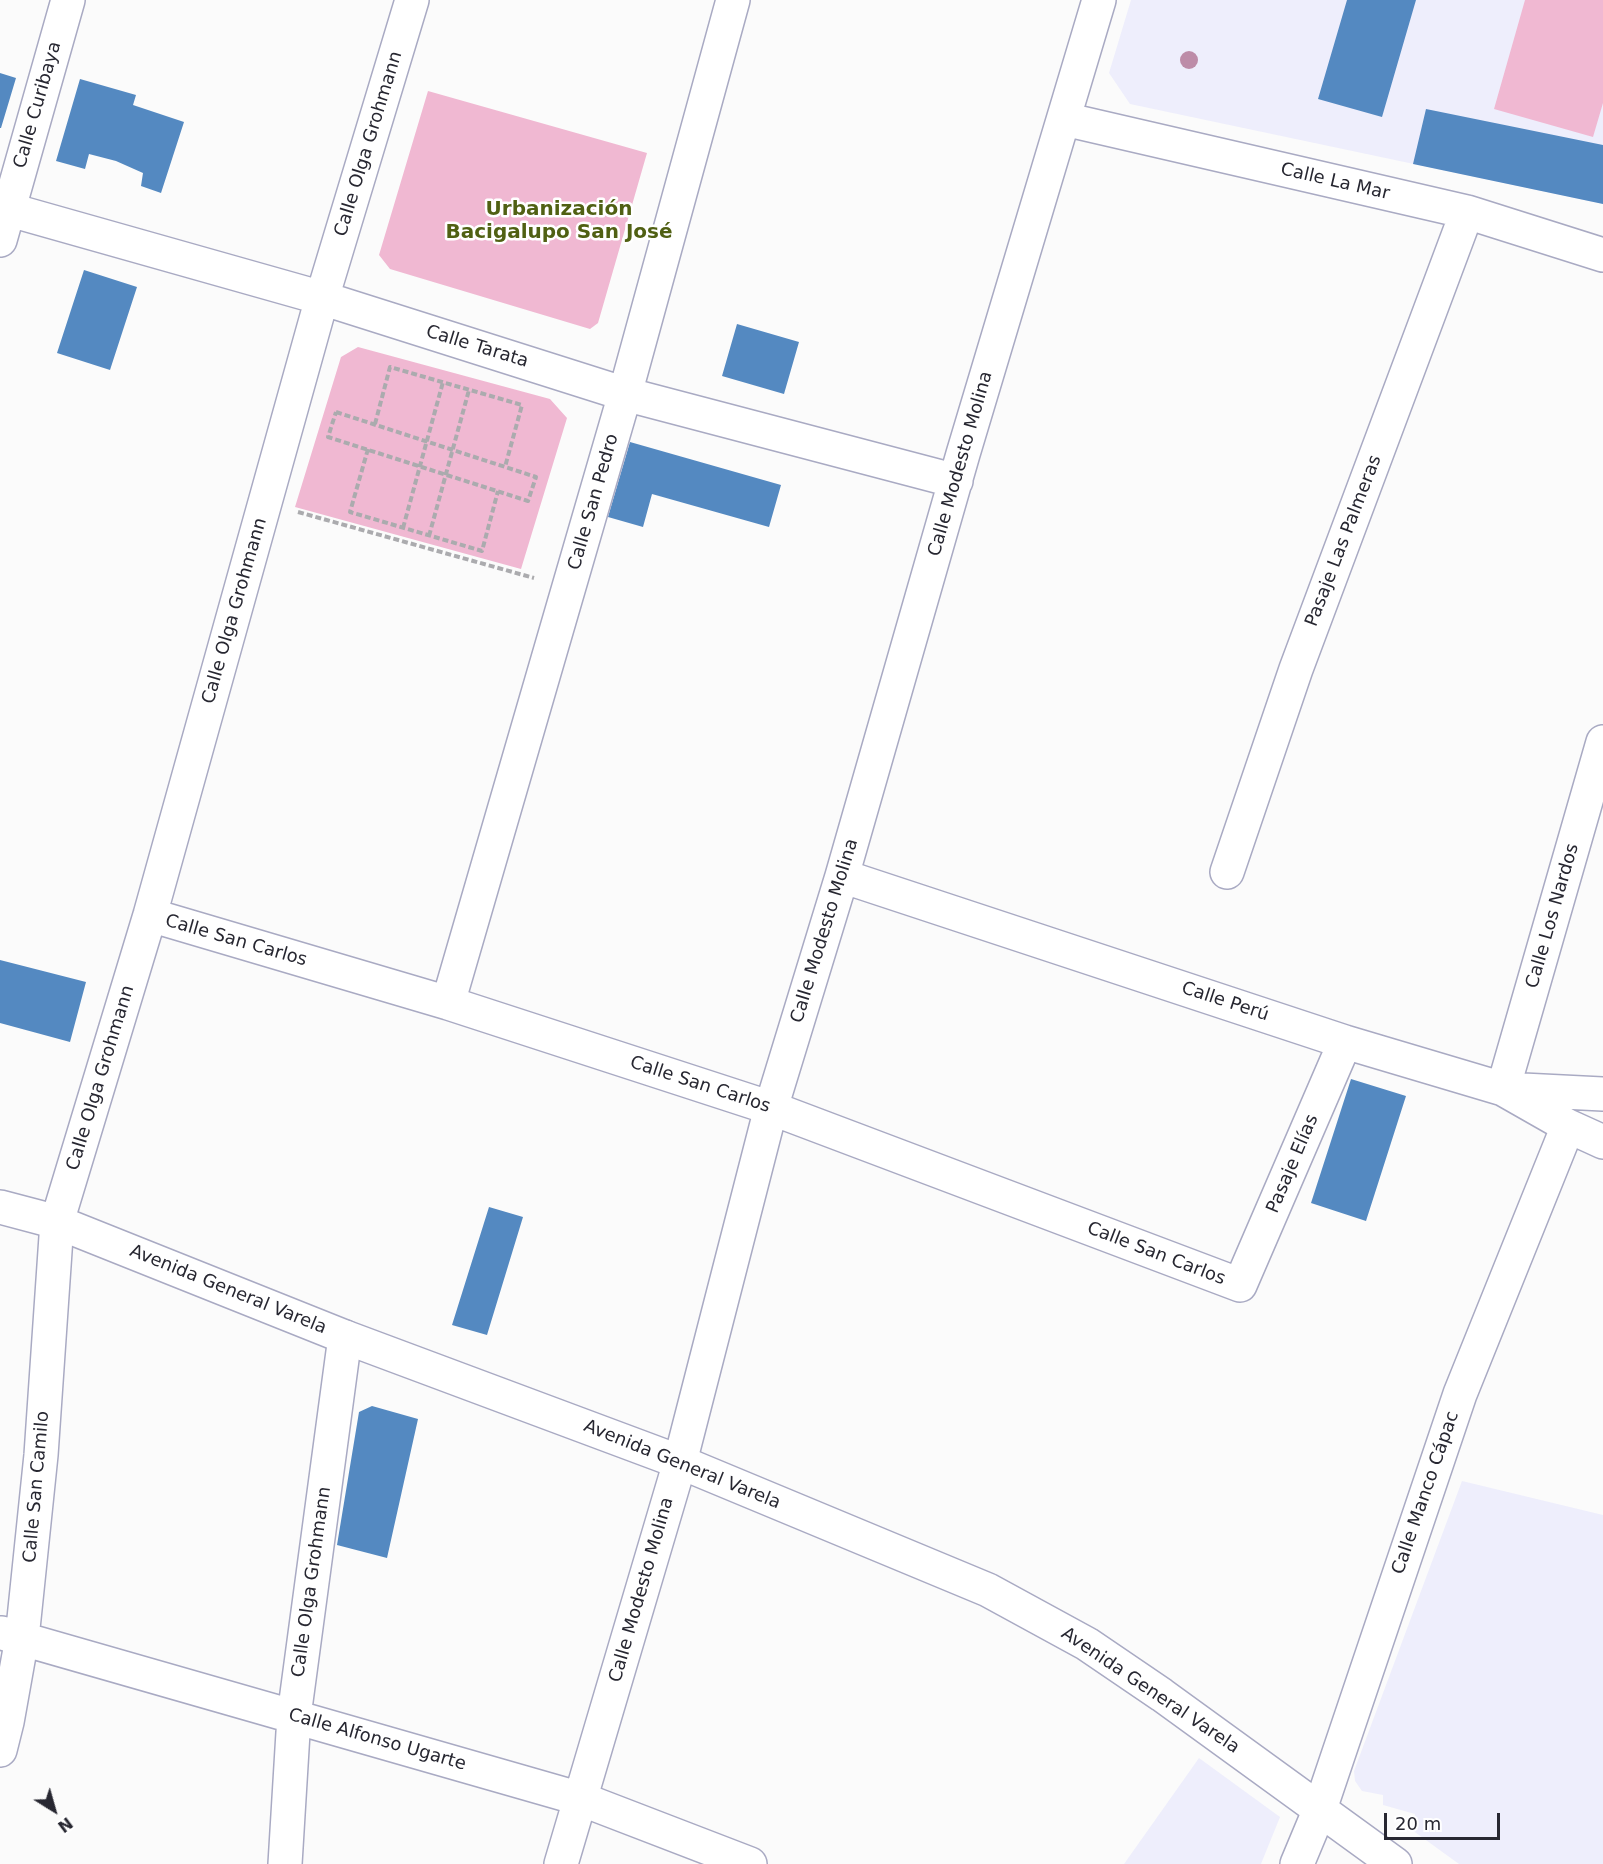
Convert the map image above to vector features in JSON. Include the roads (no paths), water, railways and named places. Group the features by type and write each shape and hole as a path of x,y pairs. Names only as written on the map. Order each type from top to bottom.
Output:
{"street":[{"name":"Calle Curibaya","path":"3,219 68,0"},
{"name":"Calle Olga Grohmann","path":"57,1222 150,915 322,298 412,0"},
{"name":"Calle San Pedro","path":"448,1003 625,394 733,0"},
{"name":"Calle Modesto Molina","path":"561,1864 680,1462 771,1108 842,876 956,481 1099,0"},
{"name":"Calle La Mar","path":"1064,119 1467,212 1603,255"},
{"name":"Pasaje Las Palmeras","path":"1227,872 1296,669 1467,212"},
{"name":"Calle Tarata","path":"3,219 322,298 625,394 956,481"},
{"name":"Calle Los Nardos","path":"1503,1089 1603,742"},
{"name":"Calle Perú","path":"842,876 1345,1042 1503,1089 1568,1126 1603,1142"},
{"name":"Calle San Carlos","path":"150,915 448,1003 771,1108 1240,1285"},
{"name":"Pasaje Elías","path":"1240,1285 1345,1042"},
{"path":"1503,1089 1603,1094"},
{"name":"Calle Manco Cápac","path":"1297,1864 1320,1809 1460,1394 1568,1126"},
{"name":"Avenida General Varela","path":"0,1207 57,1222 345,1337 680,1462 988,1590 1087,1644 1162,1695 1395,1864"},
{"name":"Calle San Camilo","path":"0,1750 7,1722 11,1635 41,1455 57,1222"},
{"name":"Calle Olga Grohmann","path":"285,1864 294,1716 345,1337"},
{"name":"Calle Alfonso Ugarte","path":"11,1635 581,1799 750,1864"}],"district":[{"name":"Urbanización Bacigalupo San José","path":"559,222"}]}
